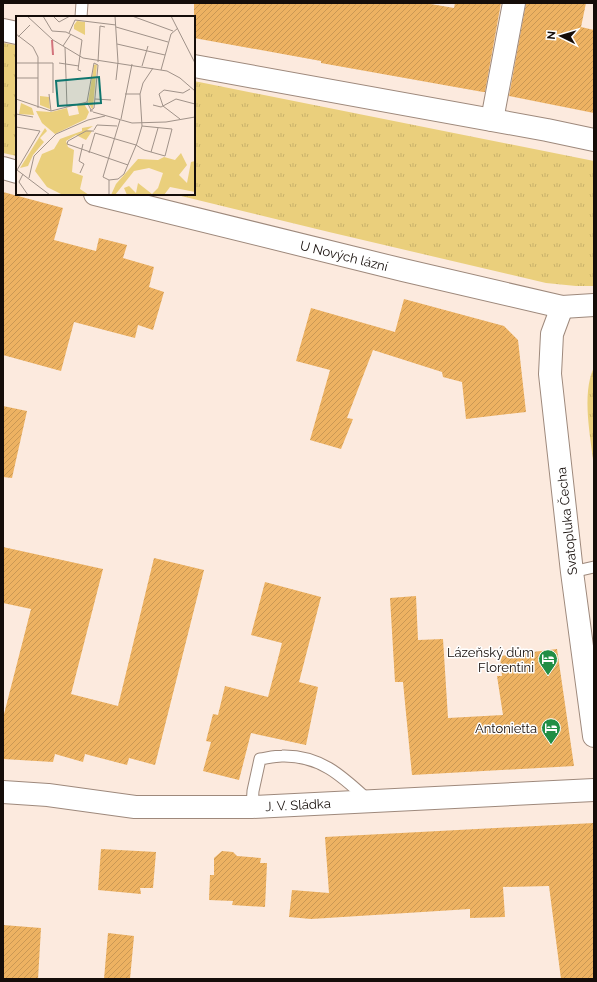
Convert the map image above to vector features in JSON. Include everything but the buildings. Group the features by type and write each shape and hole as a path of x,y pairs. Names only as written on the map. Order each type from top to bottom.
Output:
{"street":[{"path":"492,120 514,3"},
{"path":"3,30 16,33"},
{"path":"195,66 594,140"},
{"path":"3,168 16,172"},
{"name":"U Nových lázní","path":"99,195 403,270 562,307 594,305"},
{"name":"Svatopluka Čecha","path":"562,307 552,334 550,374 572,572 594,736"},
{"name":"J. V. Sládka","path":"3,792 48,795 135,807 252,807 594,790"}],"lane":[{"path":"81,16 82,3"},
{"path":"572,572 594,568"},
{"path":"252,807 253,791 260,759 282,756 312,759 343,777 368,801"}],"green space":[{"path":"3,43 16,45 16,156 3,153"},
{"path":"195,81 594,161 594,286 546,283 177,195 195,195"},
{"path":"594,367 594,468 587,403 590,378"}],"place":[{"name":"Lázeňský dům Florentini","path":"548,676"},
{"name":"Antonietta","path":"551,745"}]}
